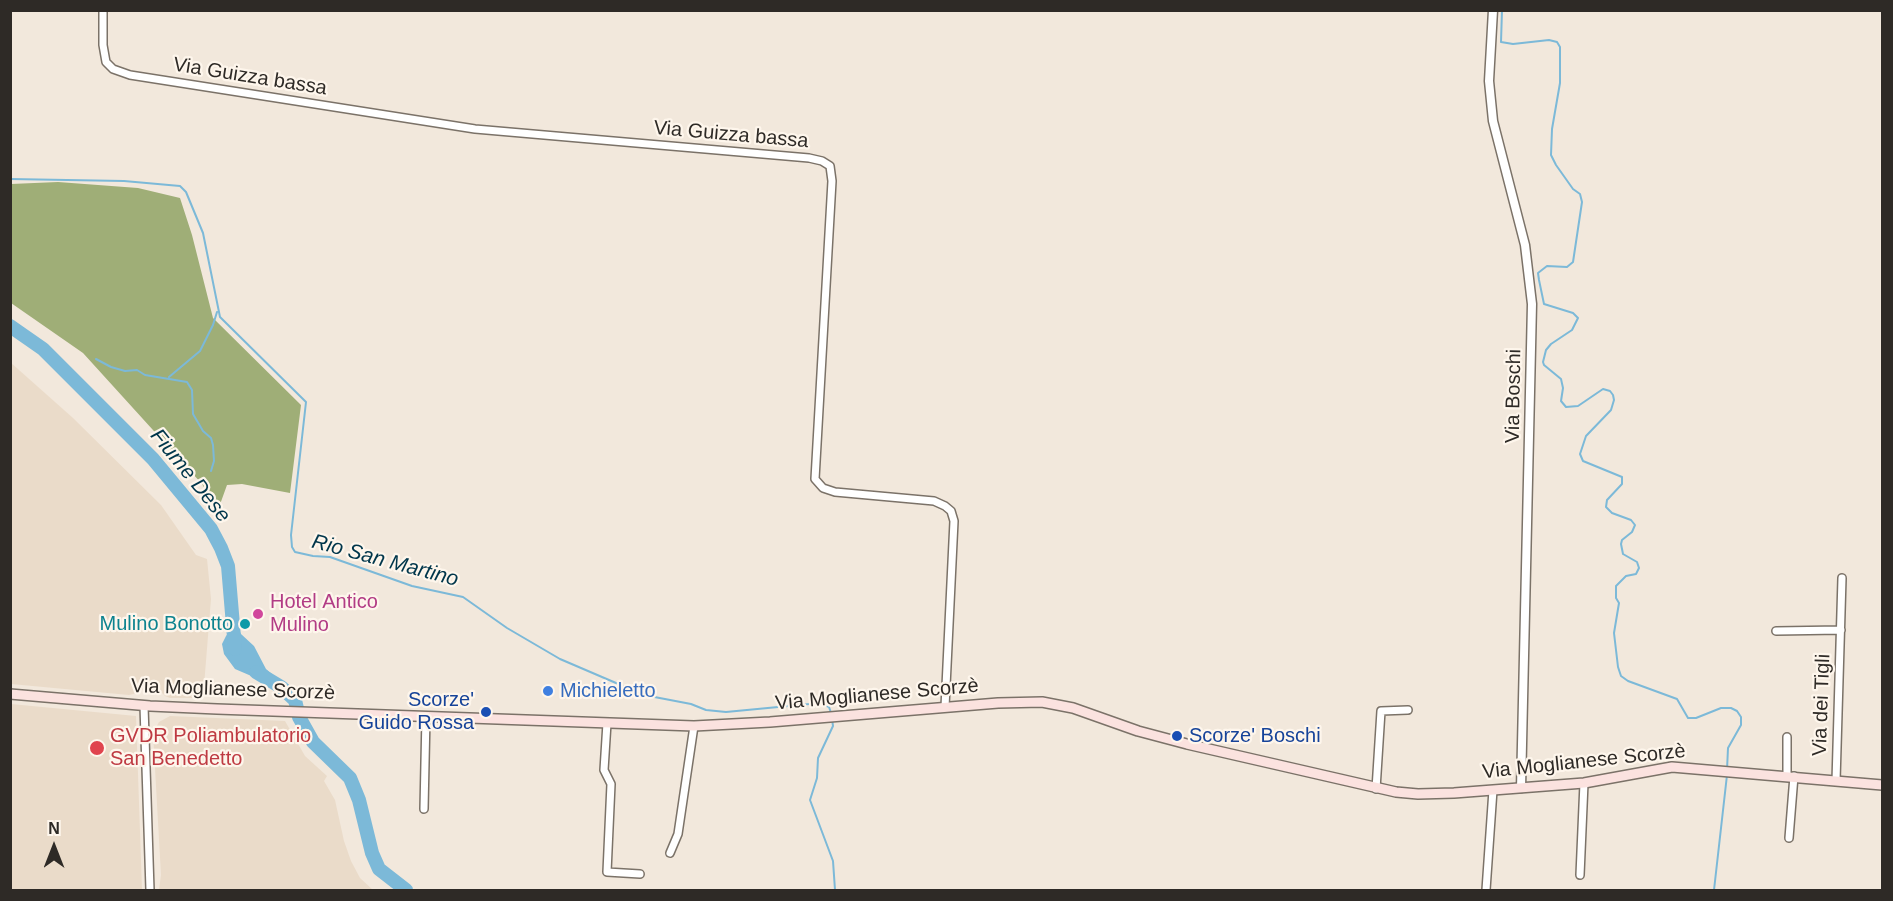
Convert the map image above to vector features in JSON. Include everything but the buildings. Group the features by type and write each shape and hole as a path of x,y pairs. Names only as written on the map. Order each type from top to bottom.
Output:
{"main road":[{"name":"Via Moglianese Scorzè","path":"10,694 144,706 694,726 1023,702 1057,704 1187,744 1376,789 1418,794 1584,783 1656,769 1680,767 1882,785"}],"street":[{"name":"Via Guizza bassa","path":"103,10 102,45 106,62 113,69 130,75 475,129 809,158 822,161 830,166 832,181 815,478 823,488 835,492 934,501 951,511 954,521 945,707"},
{"name":"Via Boschi","path":"1493,10 1489,81 1493,121 1525,245 1532,304 1521,788"},
{"name":"Via dei Tigli","path":"1836,780 1842,578"},
{"name":"Via dei Tigli","path":"1776,631 1841,630"},
{"path":"144,706 150,891"},
{"path":"1376,789 1381,711 1408,711"},
{"path":"424,809 426,716"},
{"path":"607,723 604,770 611,784 607,872 640,874"},
{"path":"670,853 678,834 694,726"},
{"path":"1787,737 1790,776 1789,838"},
{"path":"1580,874 1584,783"},
{"path":"1485,891 1493,790"}],"shaded area":[{"path":"10,362 73,418 161,505 196,555 207,559 211,599 203,698 170,698 157,688 146,687 138,693 129,695 11,684"},
{"path":"11,704 136,716 142,890 11,890"},
{"path":"170,716 285,721 305,756 327,776 324,781 335,800 351,861 360,878 373,890 159,890 161,875 153,733 159,722"}],"green space":[{"path":"58,182 138,188 180,198 213,318 301,405 290,493 242,484 227,485 218,510 202,484 83,353 11,303 11,184"}],"water":[{"path":"239,630 254,646 266,669 273,675 270,684 235,669 224,654 222,644 226,636 230,631"}],"waterway":[{"path":"1502,10 1501,42 1513,44 1549,40 1557,42 1560,47 1560,83 1552,129 1551,155 1573,189 1580,194 1582,202 1573,262 1567,267 1547,266 1538,273 1544,304 1573,313 1578,318 1572,330 1546,350 1543,362 1561,379 1563,388 1561,401 1566,407 1578,406 1603,389 1610,391 1613,395 1611,410 1586,436 1580,454 1583,461 1622,477 1622,484 1607,500 1606,507 1612,513 1631,520 1635,525 1621,544 1623,554 1637,562 1639,568 1636,574 1626,576 1616,586 1616,598 1619,603 1614,633 1618,667 1621,676 1628,681 1677,699 1688,718 1696,718 1721,708 1731,708 1737,711 1741,717 1741,725 1728,748 1727,770"},
{"name":"Rio San Martino","path":"10,179 124,181 180,186 186,192 203,233 220,317 306,402 291,535 295,552 330,557 412,586 463,597 507,628 560,659 644,695 691,704 706,710 726,712 820,703 829,707 831,713"},
{"path":"169,377 200,351 217,312"},
{"name":"Fiume Dese","path":"10,326 43,349 153,459 211,529 228,566 235,649"},
{"path":"96,359 125,371 137,370 145,375 187,382 192,390 193,414 203,431 211,438 213,445 214,461 211,471"},
{"name":"Fiume Dese","path":"256,672 281,687 295,700 299,717 313,742 350,778 359,800 372,853 379,869 406,890"},
{"name":"Rio San Martino","path":"832,719 833,726 818,758 817,778 810,800 833,861 835,890"},
{"path":"1714,890 1727,775"}],"place":[{"name":"Hotel Antico Mulino","path":"258,614"},
{"name":"Mulino Bonotto","path":"245,624"},
{"name":"Michieletto","path":"548,691"},
{"name":"Scorze' Guido Rossa","path":"486,712"},
{"name":"Scorze' Boschi","path":"1177,736"},
{"name":"GVDR Poliambulatorio San Benedetto","path":"97,748"}]}
